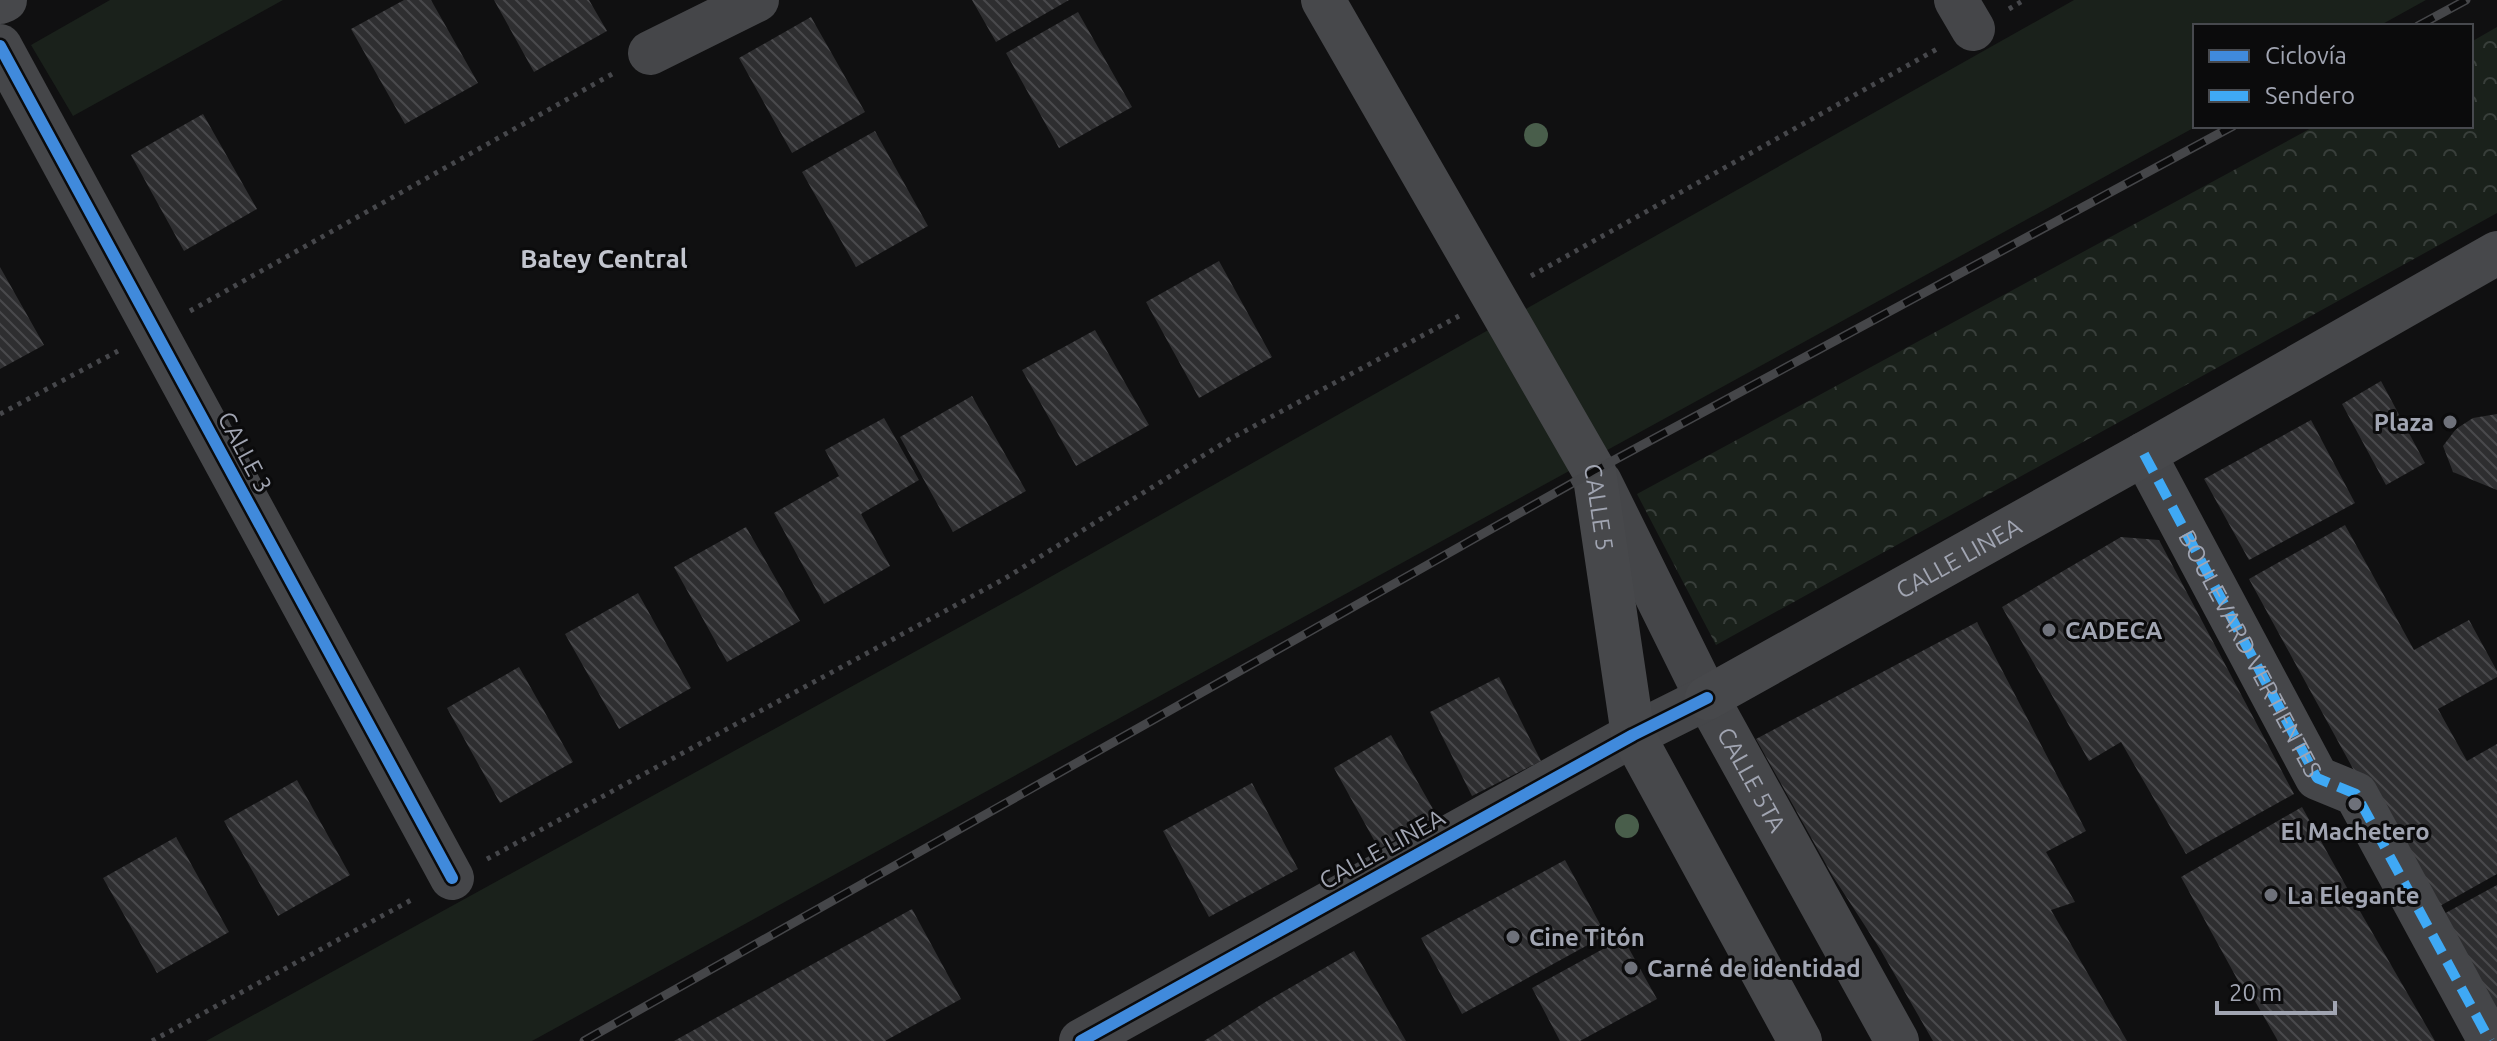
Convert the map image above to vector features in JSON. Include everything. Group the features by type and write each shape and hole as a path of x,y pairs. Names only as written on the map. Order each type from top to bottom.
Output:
{"main road":[{"name":"CALLE 5","path":"1323,0 1594,471 1633,735 1800,1041"},
{"name":"CALLE LINEA","path":"1707,698 2497,253"}],"street":[{"path":"650,53 757,0"},
{"name":"CALLE 3","path":"0,46 452,878"},
{"name":"BOULEVARD VERTIENTES","path":"2144,454 2317,778 2356,794 2490,1041"},
{"name":"CALLE 5TA","path":"1594,471 1707,698 1897,1041"},
{"name":"CALLE LINEA","path":"1081,1041 1128,1030 1633,735 1707,698"}],"path":[{"path":"152,1041 1004,579 1230,439 1494,297 1965,14 2024,0"},
{"path":"0,414 155,331 650,53"}],"green space":[{"path":"110,0 283,0 73,116 31,45"},
{"path":"2074,0 2426,0 2383,24 2193,24 2193,128 532,1041 206,1041 1020,594"},
{"path":"2497,27 2497,213 1716,645 1637,494 2311,128 2473,128 2473,41"}],"building":[{"path":"404,0 431,0 478,83 405,124 351,29"},
{"path":"494,0 589,0 607,31 534,72"},
{"path":"972,0 1069,0 996,42"},
{"path":"1078,12 1132,107 1059,148 1006,53"},
{"path":"811,17 865,112 792,153 739,58"},
{"path":"203,114 257,209 184,251 131,155"},
{"path":"875,131 928,226 856,267 802,172"},
{"path":"1219,261 1272,357 1199,398 1146,302"},
{"path":"0,267 44,345 0,369"},
{"path":"1095,330 1149,425 1076,466 1022,370"},
{"path":"2381,381 2425,463 2386,485 2342,404"},
{"path":"972,396 1026,491 953,532 900,437"},
{"path":"2497,414 2497,490 2453,472 2443,446 2456,429 2473,418"},
{"path":"884,418 919,480 861,514 890,566 824,604 774,513 839,476 825,450"},
{"path":"2311,420 2355,503 2249,560 2204,479"},
{"path":"2345,525 2414,650 2469,620 2497,671 2497,677 2438,709 2467,761 2497,744 2497,874 2431,911 2249,579"},
{"path":"746,527 800,621 727,662 674,567"},
{"path":"2121,537 2159,540 2294,794 2186,854 2121,742 2089,761 2002,607"},
{"path":"638,593 691,688 619,729 565,634"},
{"path":"1977,622 2086,831 2046,852 2075,902 2051,910 2127,1041 1933,1041 1880,949 1832,875 1756,739"},
{"path":"519,667 573,762 500,803 447,708"},
{"path":"1499,677 1541,761 1472,796 1430,712"},
{"path":"1391,735 1437,816 1379,849 1334,768"},
{"path":"297,780 350,875 278,916 224,821"},
{"path":"1252,783 1298,869 1209,917 1163,831"},
{"path":"2302,807 2435,1041 2278,1041 2245,984 2241,986 2181,877"},
{"path":"176,837 229,932 157,973 103,878"},
{"name":"Cine Titón","path":"1565,860 1606,935 1462,1014 1421,938"},
{"path":"2497,885 2497,1020 2440,916"},
{"path":"912,909 961,999 885,1041 674,1041"},
{"path":"1623,938 1657,999 1580,1041 1560,1041 1532,988"},
{"path":"1354,951 1406,1041 1204,1041 1267,1001"}],"railway":[{"path":"2422,24 2466,0"},
{"path":"584,1041 1594,471 2229,128"}],"marked path":[{"path":"2144,454 2317,778 2356,794 2490,1041"}],"cycle path":[{"path":"0,46 452,878"},
{"path":"1081,1041 1633,735 1707,698"}],"place":[{"name":"Plaza","path":"2450,422"},
{"name":"CADECA","path":"2049,630"},
{"name":"El Machetero","path":"2355,804"},
{"name":"La Elegante","path":"2271,895"},
{"name":"Cine Titón","path":"1513,937"},
{"name":"Carné de identidad","path":"1631,968"}],"district":[{"name":"Batey Central","path":"604,258"}]}
